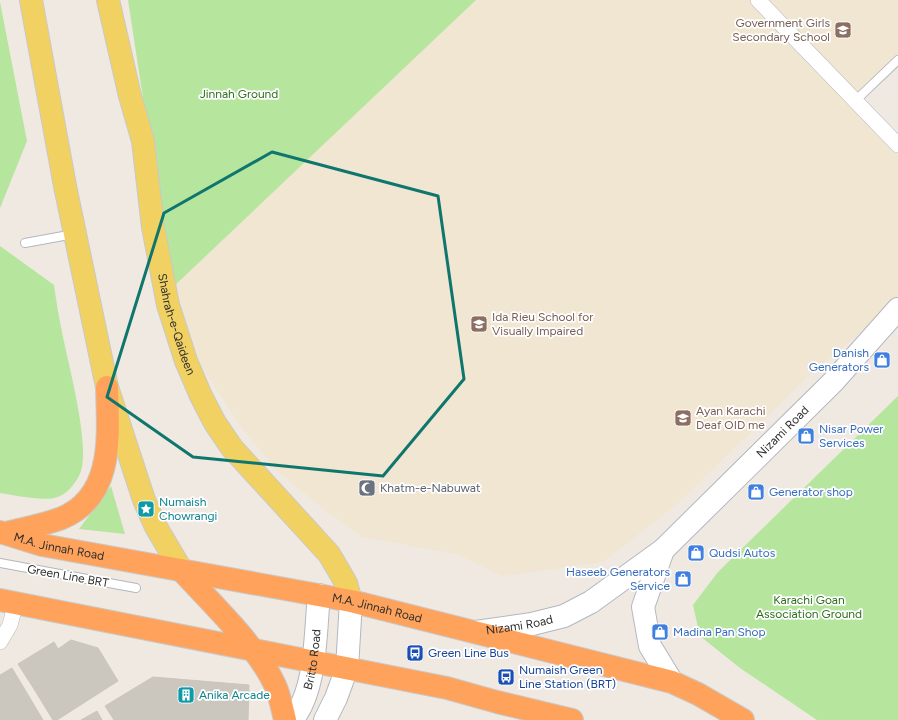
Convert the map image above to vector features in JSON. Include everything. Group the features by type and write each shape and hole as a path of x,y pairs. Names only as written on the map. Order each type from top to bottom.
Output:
{"highway":[{"path":"2,533 64,518 78,509 89,498 103,476 108,441 108,387"},
{"name":"M.A. Jinnah Road","path":"2,533 42,545 351,601 476,632 672,682 703,697 742,720"},
{"path":"182,571 253,650 274,684 285,720"},
{"path":"8,601 447,688 572,720"}],"main road":[{"path":"31,0 75,234 108,387 144,500 156,527 182,571"},
{"name":"Shahrah-e-Qaideen","path":"108,0 130,96 143,141 153,227 168,305 186,361 201,396 215,423 232,448 329,554 346,583 351,601"}],"street":[{"path":"758,0 898,145"},
{"name":"Nizami Road","path":"476,632 550,621 564,616 591,602 663,550 833,382 898,309"},
{"name":"Nizami Road","path":"663,550 645,601 644,613 650,646 672,682"},
{"name":"Britto Road","path":"292,720 305,694 313,662 318,595"},
{"path":"0,642 10,625 8,601"},
{"path":"325,720 336,698 347,668 351,601"}],"lane":[{"path":"855,101 896,65"},
{"path":"26,243 75,234"},
{"name":"Green Line BRT","path":"0,563 136,588"}],"highlighted area":[{"path":"272,152 438,196 464,379 383,476 193,457 107,397 164,213"}],"shaded area":[{"name":"Ida Rieu School for Visually Impaired","path":"476,0 898,0 898,60 855,101 898,145 898,302 815,370 676,505 603,562 502,576 457,554 362,537 326,511 276,470 242,428 197,360 172,288"}],"green space":[{"name":"Jinnah Ground","path":"128,0 476,0 172,288"},
{"path":"0,2 27,141 0,208"},
{"path":"0,246 54,285 60,322 77,400 83,440 83,458 80,474 70,489 54,498 39,499 0,493"},
{"name":"Karachi Goan Association Ground","path":"898,396 898,720 817,720 740,668 700,636 693,605 718,572"},
{"path":"111,486 125,534 79,529"}],"building":[{"path":"71,640 98,648 118,681 57,720 53,720 34,689 52,678 36,653 54,642 58,649"},
{"path":"36,653 52,678 34,689 18,664"},
{"path":"12,668 43,720 0,720 0,675"},
{"name":"Anika Arcade","path":"153,677 249,685 248,720 114,720 105,706"},
{"path":"97,711 102,720 81,720"}],"place":[{"name":"Government Girls Secondary School","path":"843,30"},
{"name":"Ida Rieu School for Visually Impaired","path":"479,324"},
{"name":"Danish Generators","path":"882,360"},
{"name":"Ayan Karachi Deaf OID me","path":"683,418"},
{"name":"Nisar Power Services","path":"806,436"},
{"name":"Khatm-e-Nabuwat","path":"367,488"},
{"name":"Generator shop","path":"756,492"},
{"name":"Numaish Chowrangi","path":"146,509"},
{"name":"Qudsi Autos","path":"696,553"},
{"name":"Haseeb Generators Service","path":"683,579"},
{"name":"Madina Pan Shop","path":"660,632"},
{"name":"Green Line Bus","path":"415,653"},
{"name":"Numaish Green Line Station (BRT)","path":"506,677"},
{"name":"Anika Arcade","path":"186,695"}]}
